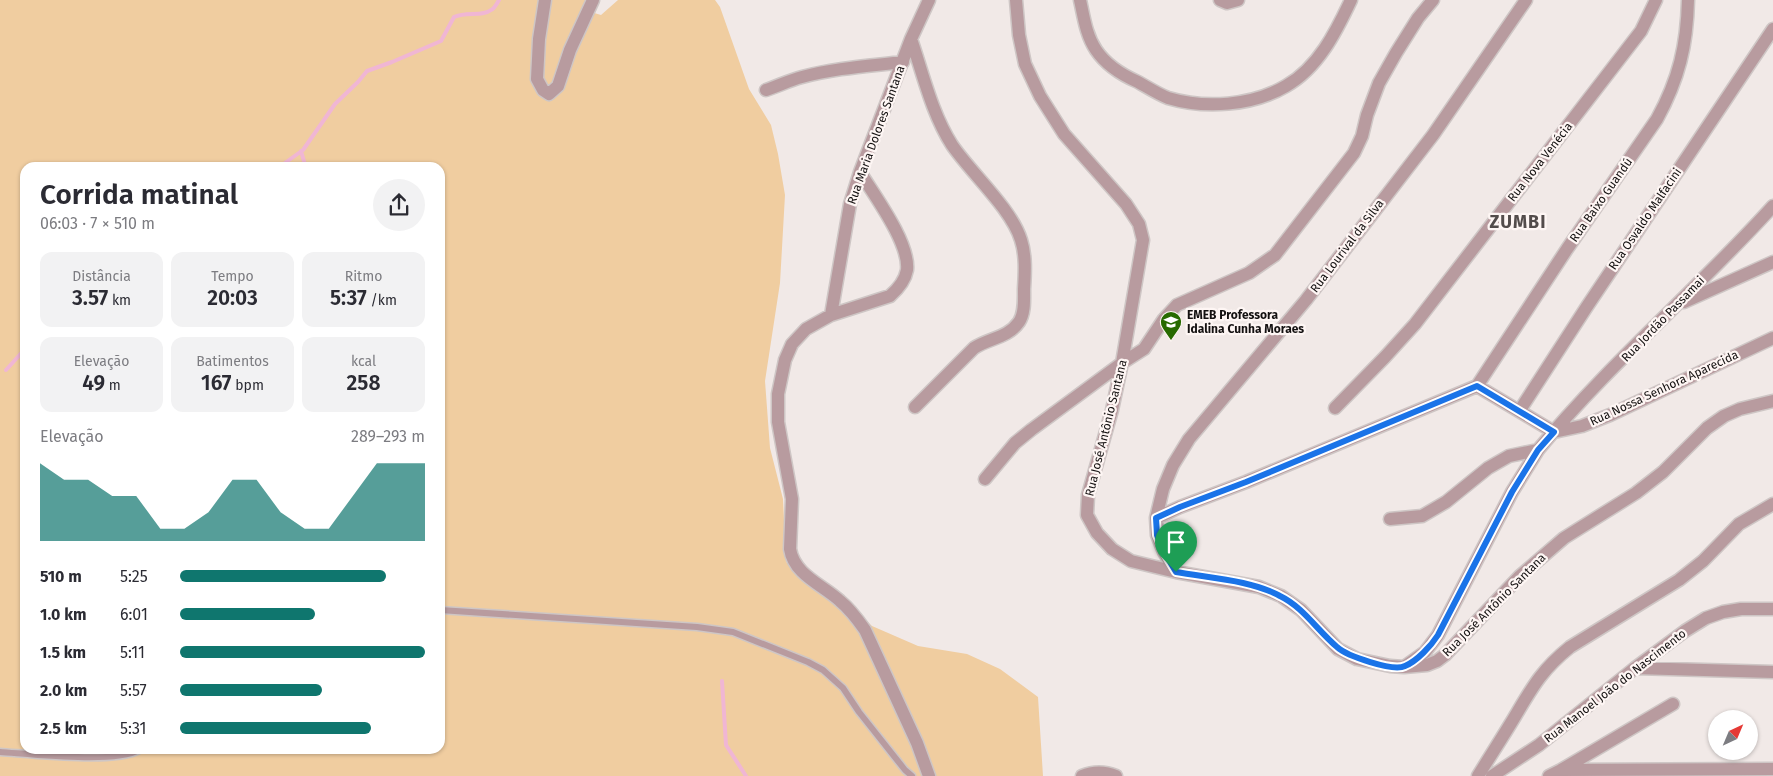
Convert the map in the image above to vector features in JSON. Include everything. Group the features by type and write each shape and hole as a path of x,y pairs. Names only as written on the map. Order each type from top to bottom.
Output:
{"street":[{"path":"545,0 539,39 537,79 543,90 549,94 558,86 570,50 593,0"},
{"name":"Rua Maria Dolores Santana","path":"831,315 850,204 860,172 903,62 910,39 929,0"},
{"name":"Rua José Antônio Santana","path":"1016,0 1019,35 1025,64 1040,96 1064,134 1126,204 1139,224 1143,240 1112,410 1088,495 1088,515 1097,533 1112,549 1131,561 1176,572 1259,587 1281,596 1301,610 1338,648 1357,659 1390,666 1427,665 1445,655 1540,556 1564,538 1636,493 1663,472 1707,428 1724,416 1740,409 1773,401"},
{"path":"1080,0 1087,33 1097,51 1112,67 1126,77 1167,97 1196,104 1228,104 1263,97 1287,86 1309,69 1327,46 1351,0"},
{"path":"1220,0 1227,3 1238,0"},
{"path":"985,479 1016,443 1030,430 1144,349 1164,318 1177,305 1249,273 1275,255 1354,153 1362,136 1367,115 1379,83 1418,18 1433,0"},
{"name":"Rua Lourival da Silva","path":"1176,572 1164,552 1157,535 1156,518 1173,465 1189,439 1306,300 1433,134 1526,0"},
{"name":"Rua Nova Venécia","path":"1335,408 1415,324 1641,31 1656,0"},
{"name":"Rua Baixo Guandú","path":"1477,386 1567,249 1662,111 1678,74 1683,49 1688,0"},
{"name":"Rua Osvaldo Malfacini","path":"1520,410 1773,29"},
{"path":"910,39 942,124 952,144 1009,216 1021,240 1025,266 1023,315 1018,323 1006,335 983,343 968,353 915,407"},
{"path":"766,90 800,77 823,72 903,62"},
{"path":"860,172 902,242 907,270 904,280 890,296 831,315 806,329 792,344 785,360 778,394 778,422 792,499 790,549 792,557 803,573 842,602 854,614 865,630 917,743 929,776"},
{"name":"Rua Jordão Passamai","path":"1404,667 1425,652 1438,635 1512,492 1538,450 1773,206"},
{"path":"1676,305 1773,262"},
{"name":"Rua Nossa Senhora Aparecida","path":"1554,432 1582,426 1610,415 1773,338"},
{"path":"1156,518 1477,386 1554,432"},
{"path":"1390,519 1422,516 1446,502 1488,468 1509,456 1538,450"},
{"path":"1478,776 1533,685 1555,660 1570,647 1679,580 1703,561 1739,524 1773,504"},
{"name":"Rua Manoel João do Nascimento","path":"1492,776 1539,745 1635,668 1706,618 1723,612 1741,609 1773,609"},
{"path":"1635,668 1773,672"},
{"path":"1548,776 1673,704"},
{"path":"1561,770 1773,769"},
{"path":"1085,775 1107,773 1116,776"}],"lane":[{"path":"445,610 698,627 732,632 808,662 833,678 843,688 859,712 905,770 912,776"},
{"path":"0,752 20,753"},
{"path":"33,754 114,756 122,754"}],"shaded area":[{"path":"0,0 591,0 591,12 601,15 618,0 715,0 720,7 749,89 771,125 785,195 780,283 765,381 770,448 783,499 786,562 844,600 872,626 918,646 967,654 1000,669 1038,697 1043,776 0,776"}],"waterway":[{"path":"286,162 303,150 335,104 367,71 441,41 454,17 487,12 494,8 499,0"},
{"path":"301,151 304,162"},
{"path":"6,370 20,355"},
{"path":"722,681 726,745 746,776"}],"place":[{"name":"EMEB Professora Idalina Cunha Moraes","path":"1171,341"}],"district":[{"name":"ZUMBI","path":"1518,222"}],"route":[{"path":"1477,386 1554,432 1538,450 1512,492 1433,644 1404,667 1357,659 1338,648 1301,610 1281,596 1259,587 1176,572 1164,552 1157,535 1156,518 1477,386"}]}
